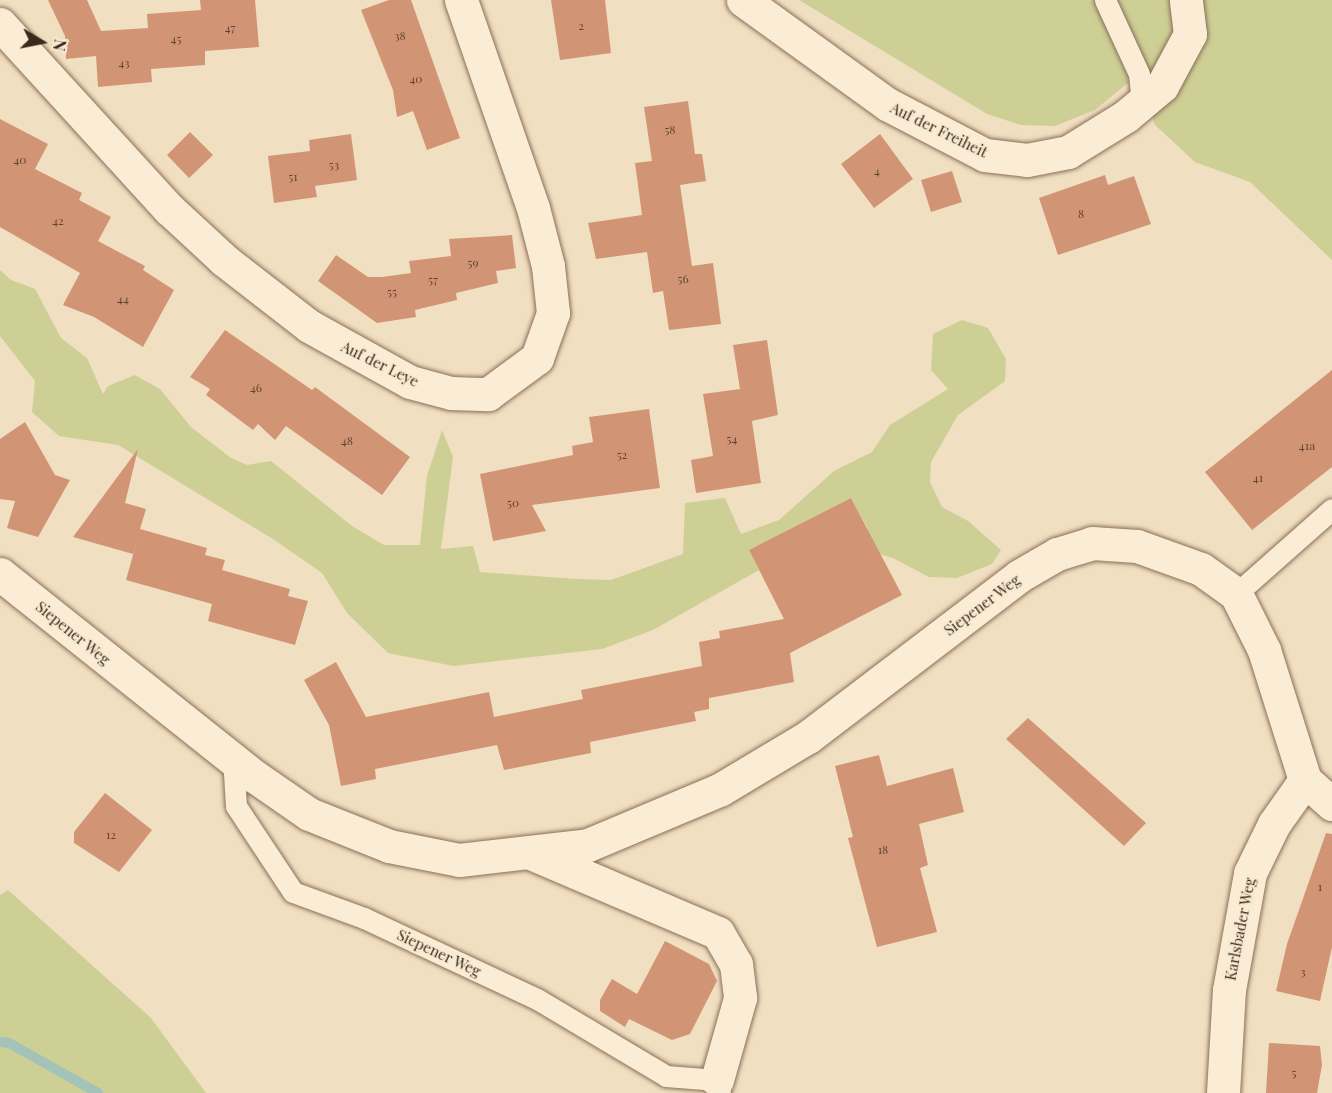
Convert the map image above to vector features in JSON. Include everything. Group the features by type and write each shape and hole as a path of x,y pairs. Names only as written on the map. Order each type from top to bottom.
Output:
{"street":[{"name":"Auf der Leye","path":"0,24 169,209 224,260 309,326 410,382 451,393 488,394 537,358 553,313 548,266 533,208 461,0"},
{"name":"Auf der Freiheit","path":"743,0 887,104 985,155 1027,160 1068,152 1162,86 1190,34 1186,0"},
{"name":"Siepener Weg","path":"0,574 309,814 389,846 459,860 533,854 588,845 721,789 808,737 1019,576 1057,554 1092,543 1137,546 1201,569 1236,594 1264,650 1305,780"},
{"path":"1305,780 1332,804"},
{"name":"Karlsbader Weg","path":"1223,1093 1229,990 1250,873 1274,824 1305,780"},
{"name":"Siepener Weg","path":"533,854 718,933 736,964 740,998 719,1086"}],"lane":[{"path":"1105,0 1140,74 1142,102"},
{"path":"1236,594 1332,509"},
{"name":"Siepener Weg","path":"233,757 236,806 293,892 364,918 537,999 666,1076 719,1086"}],"green space":[{"path":"799,0 1332,0 1332,260 1250,182 1195,162 1155,125 1139,74 1095,110 1055,126 1021,125 987,114"},
{"path":"0,270 11,280 35,289 61,338 87,358 103,394 108,386 135,375 160,389 191,427 231,458 247,465 271,461 352,526 384,545 420,545 427,476 442,430 453,457 441,549 473,546 480,572 575,579 611,580 683,554 685,503 725,498 741,534 779,520 834,471 872,452 890,425 948,389 931,370 933,334 962,320 988,328 1006,359 1005,381 958,415 931,462 930,482 942,507 968,521 1001,550 992,564 957,578 929,577 893,558 841,543 868,529 851,498 749,550 759,570 653,630 602,649 454,666 388,653 347,613 322,573 273,539 118,445 59,436 32,412 35,381 0,336"},
{"path":"8,890 151,1018 206,1093 0,1093 0,895"}],"building":[{"path":"48,0 87,0 101,31 148,28 147,14 201,10 200,0 255,0 259,47 205,51 205,65 151,69 152,82 98,87 96,56 66,59 65,36"},
{"path":"389,0 411,0 460,138 427,150 413,111 397,117 393,90 361,10"},
{"path":"551,0 605,0 611,53 560,60"},
{"path":"688,101 695,154 702,154 706,181 680,185 692,266 713,263 721,324 669,330 663,291 653,293 647,252 596,259 588,223 642,215 635,163 652,161 644,107"},
{"path":"0,119 48,144 35,169 82,193 79,200 111,217 98,241 145,266 143,270 174,290 143,347 94,317 63,305 80,273 0,227"},
{"path":"190,132 213,155 189,178 167,155"},
{"path":"351,134 357,180 315,186 317,197 274,203 268,156 310,151 309,140"},
{"path":"880,134 913,179 874,208 841,164"},
{"path":"952,171 962,202 931,212 921,180"},
{"path":"1105,175 1108,185 1134,176 1151,224 1058,255 1039,198"},
{"path":"512,235 516,268 496,271 498,283 456,293 457,300 415,310 416,317 377,323 318,281 336,255 368,277 382,277 411,273 409,261 451,256 449,239"},
{"path":"225,330 312,390 315,387 410,457 382,495 286,426 275,440 258,424 253,430 206,395 210,389 190,377"},
{"path":"767,340 778,415 752,421 761,483 696,493 691,460 713,456 703,394 740,389 733,345"},
{"path":"1332,370 1332,467 1252,530 1205,472"},
{"path":"649,409 660,488 532,505 546,531 493,541 480,474 573,455 572,446 593,442 589,417"},
{"path":"25,422 55,475 70,480 38,537 7,528 15,501 0,499 0,439"},
{"path":"138,449 125,503 146,509 140,529 207,548 205,555 225,560 222,570 290,589 288,596 308,601 295,645 208,621 212,604 126,580 138,537 133,554 73,537"},
{"path":"851,498 902,595 790,653 794,682 709,698 709,709 694,712 696,721 590,742 591,753 504,770 497,745 375,769 376,779 341,786 329,725 304,680 336,662 366,717 489,692 494,717 583,699 581,690 702,666 699,642 720,638 719,631 784,619 749,550"},
{"path":"1028,718 1146,823 1124,846 1006,739"},
{"path":"879,755 887,786 953,768 964,812 919,824 928,865 920,868 937,932 877,947 848,838 853,837 835,766"},
{"path":"105,793 152,830 119,872 74,843 74,832"},
{"path":"1326,833 1332,834 1332,947 1320,1001 1276,991 1287,944"},
{"path":"665,941 709,964 717,981 690,1034 672,1040 629,1019 625,1027 600,1011 600,1000 612,979 637,994"},
{"path":"1269,1043 1320,1046 1322,1065 1317,1093 1266,1093"}],"waterway":[{"path":"0,1042 9,1043 98,1093"}]}
